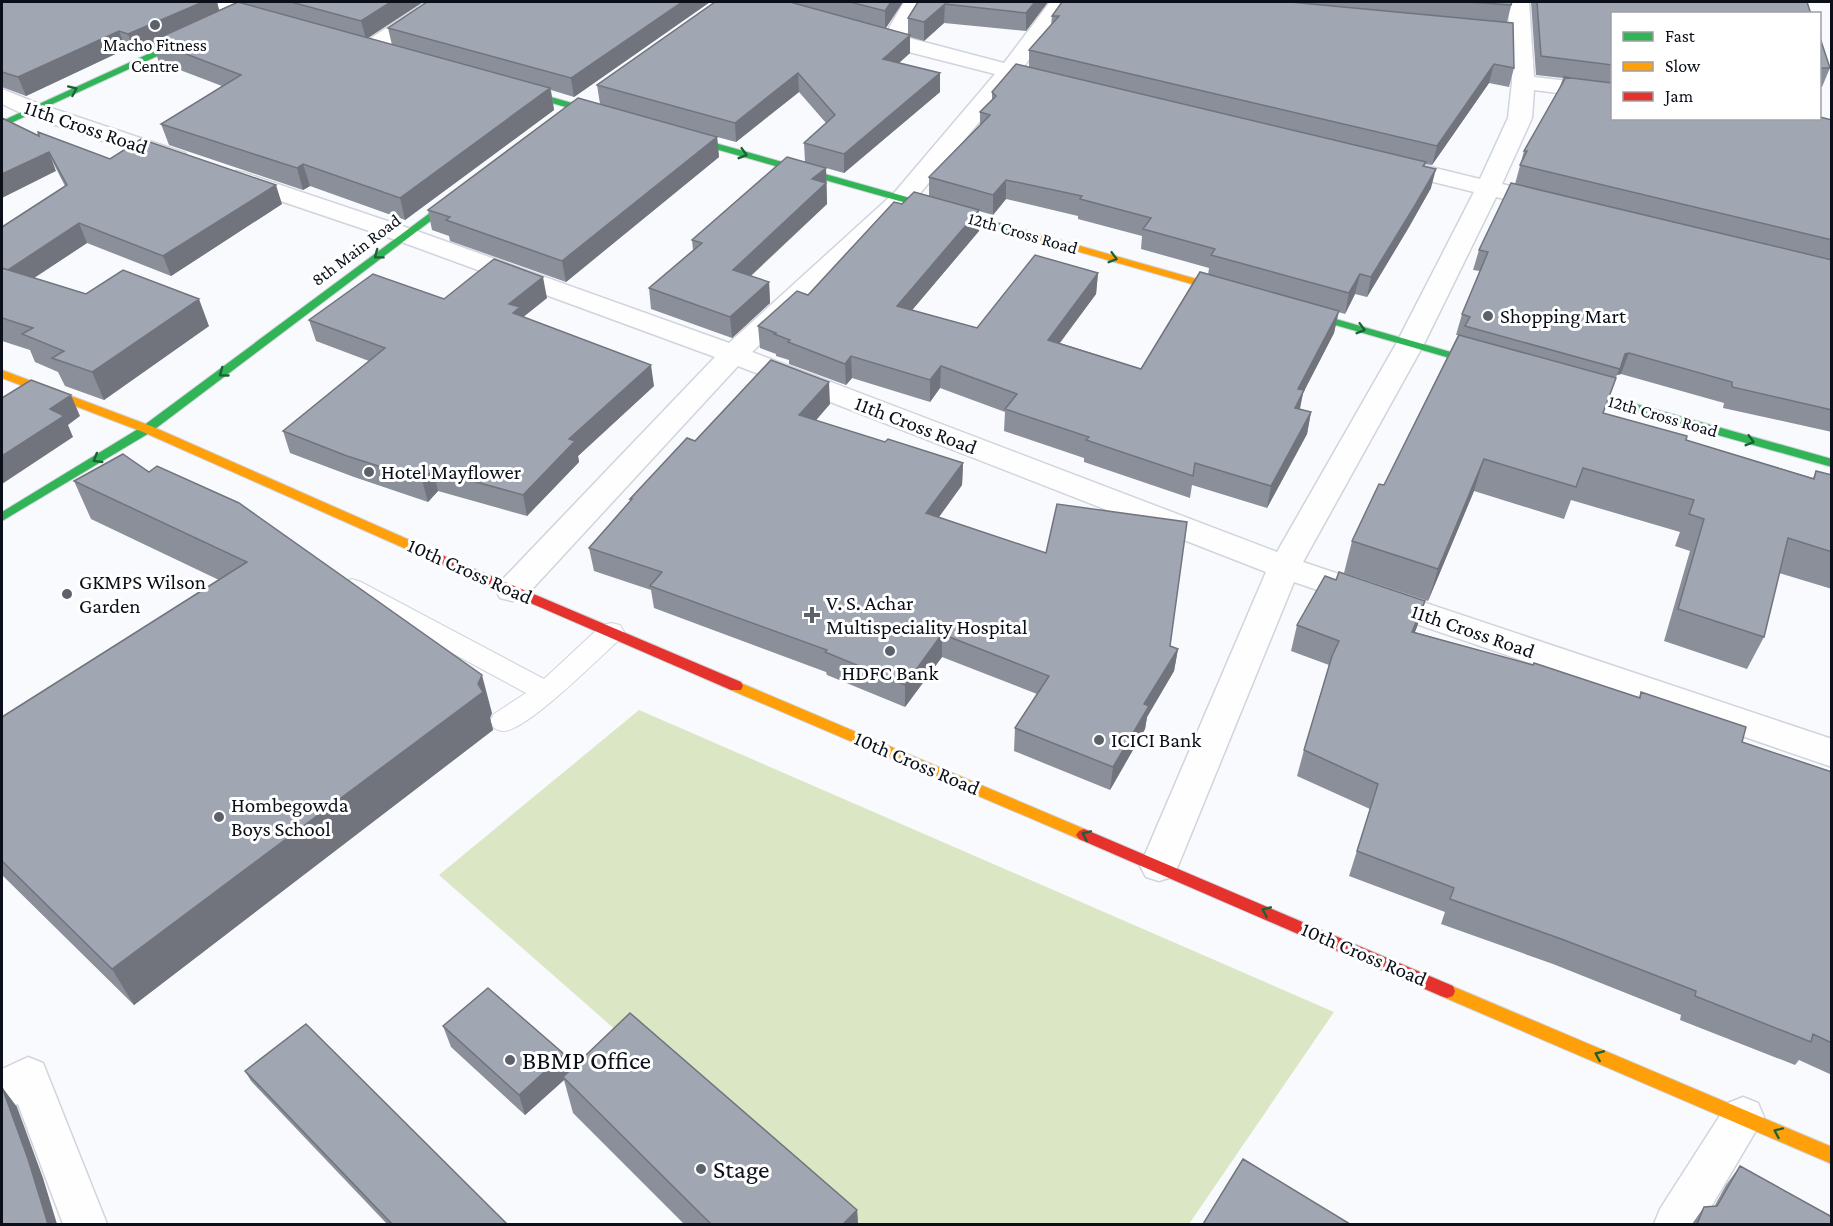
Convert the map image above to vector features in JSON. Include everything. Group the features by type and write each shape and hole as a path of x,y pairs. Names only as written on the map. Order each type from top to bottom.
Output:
{"main road":[{"path":"2,124 216,26 248,15"},
{"path":"365,48 393,56"},
{"path":"496,85 622,120"},
{"path":"558,121 595,94"},
{"name":"12th Cross Road","path":"667,132 1249,297"},
{"name":"8th Main Road","path":"2,517 147,429 472,185"},
{"path":"1283,307 1510,372"},
{"name":"10th Cross Road","path":"2,374 147,429 512,590 1832,1156"},
{"name":"12th Cross Road","path":"1554,385 1832,463"}],"street":[{"path":"215,2 248,15"},
{"path":"365,48 439,2"},
{"path":"892,41 915,2"},
{"path":"512,590 733,354 903,198 1009,72 1060,2"},
{"path":"1160,866 1284,567 1410,344 1488,188 1520,118 1522,82 1519,2"},
{"path":"848,28 1078,89"},
{"path":"1497,31 1520,33"},
{"path":"1522,82 1611,93"},
{"name":"11th Cross Road","path":"2,96 31,109 405,235 733,354 1284,567 1832,753"},
{"path":"1363,158 1568,208"},
{"path":"15,1084 85,1224"},
{"path":"1676,1224 1743,1117"}],"lane":[{"path":"349,586 547,692"},
{"path":"504,721 547,692 611,632"}],"green space":[{"path":"639,710 1334,1012 1189,1224 837,1224 439,875"}],"building":[{"path":"2,2 203,2 128,34 119,31 18,77 2,72"},
{"path":"238,2 550,88 400,198 303,164 297,168 161,124 241,75 152,41"},
{"path":"291,2 391,2 361,21"},
{"path":"427,2 682,2 571,78 388,28"},
{"path":"715,2 790,2 910,35 883,59 940,73 844,154 804,143 835,115 798,73 735,123 597,85"},
{"path":"850,2 891,2 885,11"},
{"path":"918,2 1035,2 1026,13 945,4 924,22 908,18"},
{"path":"1062,2 1290,2 1513,23 1514,68 1494,64 1437,146 1029,50 1059,16 1052,16"},
{"path":"1469,2 1512,2 1511,5"},
{"path":"1537,2 1807,2 1810,12 1611,12 1611,65 1541,56"},
{"path":"1821,41 1830,68 1821,68"},
{"path":"1016,64 1426,162 1423,166 1436,169 1371,277 1360,274 1349,293 1211,255 1215,249 1143,229 1151,218 1080,199 1082,196 1006,180 993,195 929,177 990,115 980,112 996,96 992,92"},
{"path":"1566,77 1611,83 1611,120 1821,120 1821,117 1832,120 1832,240 1520,165 1527,151 1524,151"},
{"path":"578,98 717,137 562,261 446,220 450,217 428,210"},
{"path":"2,118 39,136 38,132 110,159 141,139 276,185 163,256 79,223 8,270 2,268 2,227 67,185 49,152 2,174"},
{"path":"787,157 826,168 812,179 826,183 733,270 769,282 730,317 649,288 702,243 692,240"},
{"path":"1511,183 1832,260 1832,410 1732,387 1732,382 1629,353 1625,354 1620,369 1465,326 1470,317 1462,314 1488,252 1479,250"},
{"path":"914,192 979,210 897,306 977,328 1035,255 1098,273 1048,340 1141,369 1200,272 1339,311 1298,389 1304,390 1295,408 1311,412 1271,486 1195,463 1193,476 1086,440 1089,437 1005,409 1017,394 941,366 930,380 851,356 845,364 788,342 790,340 758,326 797,291 808,295 894,202 902,204"},
{"path":"494,259 543,277 509,304 520,307 513,313 651,365 569,439 575,441 523,495 433,470 422,480 347,456 283,431 385,348 309,320 373,274 444,299"},
{"path":"2,268 86,294 123,270 199,299 92,372 52,358 64,351 22,334 33,328 2,318"},
{"path":"1459,335 1616,378 1603,413 1687,436 1686,440 1814,479 1816,471 1832,475 1832,552 1788,538 1764,637 1678,609 1704,519 1689,514 1694,500 1583,468 1576,487 1484,459 1438,569 1352,541 1379,484 1384,485"},
{"path":"771,360 829,382 799,415 885,442 888,439 963,463 926,513 1046,553 1057,504 1187,522 1170,646 1178,649 1144,704 1149,706 1113,767 1015,728 1049,676 942,634 905,685 825,652 827,650 650,586 662,572 589,548 632,499 630,499 687,438 695,441"},
{"path":"31,380 71,395 50,409 64,416 2,456 2,398"},
{"name":"Hombegowda Boys School","path":"123,454 149,472 157,466 239,503 482,675 478,684 483,692 112,969 2,861 2,717 247,562 74,481"},
{"path":"1339,572 1425,601 1412,632 1533,665 1534,663 1640,698 1641,692 1746,727 1742,742 1832,772 1832,1043 1813,1034 1811,1042 1695,996 1696,991 1450,899 1454,888 1357,851 1378,784 1304,750 1332,656 1339,641 1297,625 1325,576 1336,580"},
{"name":"BBMP Office","path":"488,988 564,1054 519,1095 443,1026"},
{"name":"Stage","path":"630,1013 857,1210 843,1224 711,1224 563,1077"},
{"path":"306,1024 507,1224 392,1224 245,1071"},
{"path":"2,1087 28,1159 48,1224 2,1224"},
{"path":"1243,1159 1350,1224 1203,1224"},
{"path":"1740,1166 1832,1217 1832,1224 1697,1224 1704,1207 1717,1206"}],"traffic: fast":[{"path":"2,124 196,35"},
{"path":"508,88 612,117"},
{"path":"676,135 1024,233"},
{"path":"2,517 147,429 465,190"},
{"path":"1294,310 1492,367"},
{"path":"1565,388 1832,463"}],"traffic: slow":[{"path":"1024,233 1238,294"},
{"path":"2,374 147,429 418,549"},
{"path":"736,686 1084,835"},
{"path":"1447,991 1832,1156"}],"traffic: jam":[{"path":"418,549 736,686"},
{"path":"1084,835 1447,991"}],"place":[{"name":"Macho Fitness Centre","path":"155,25"},
{"name":"Shopping Mart","path":"1488,316"},
{"name":"Hotel Mayflower","path":"369,472"},
{"name":"GKMPS Wilson Garden","path":"67,594"},
{"name":"V. S. Achar Multispeciality Hospital","path":"812,615"},
{"name":"HDFC Bank","path":"890,651"},
{"name":"ICICI Bank","path":"1099,740"},
{"name":"Hombegowda Boys School","path":"219,817"},
{"name":"BBMP Office","path":"510,1060"},
{"name":"Stage","path":"701,1169"}]}
